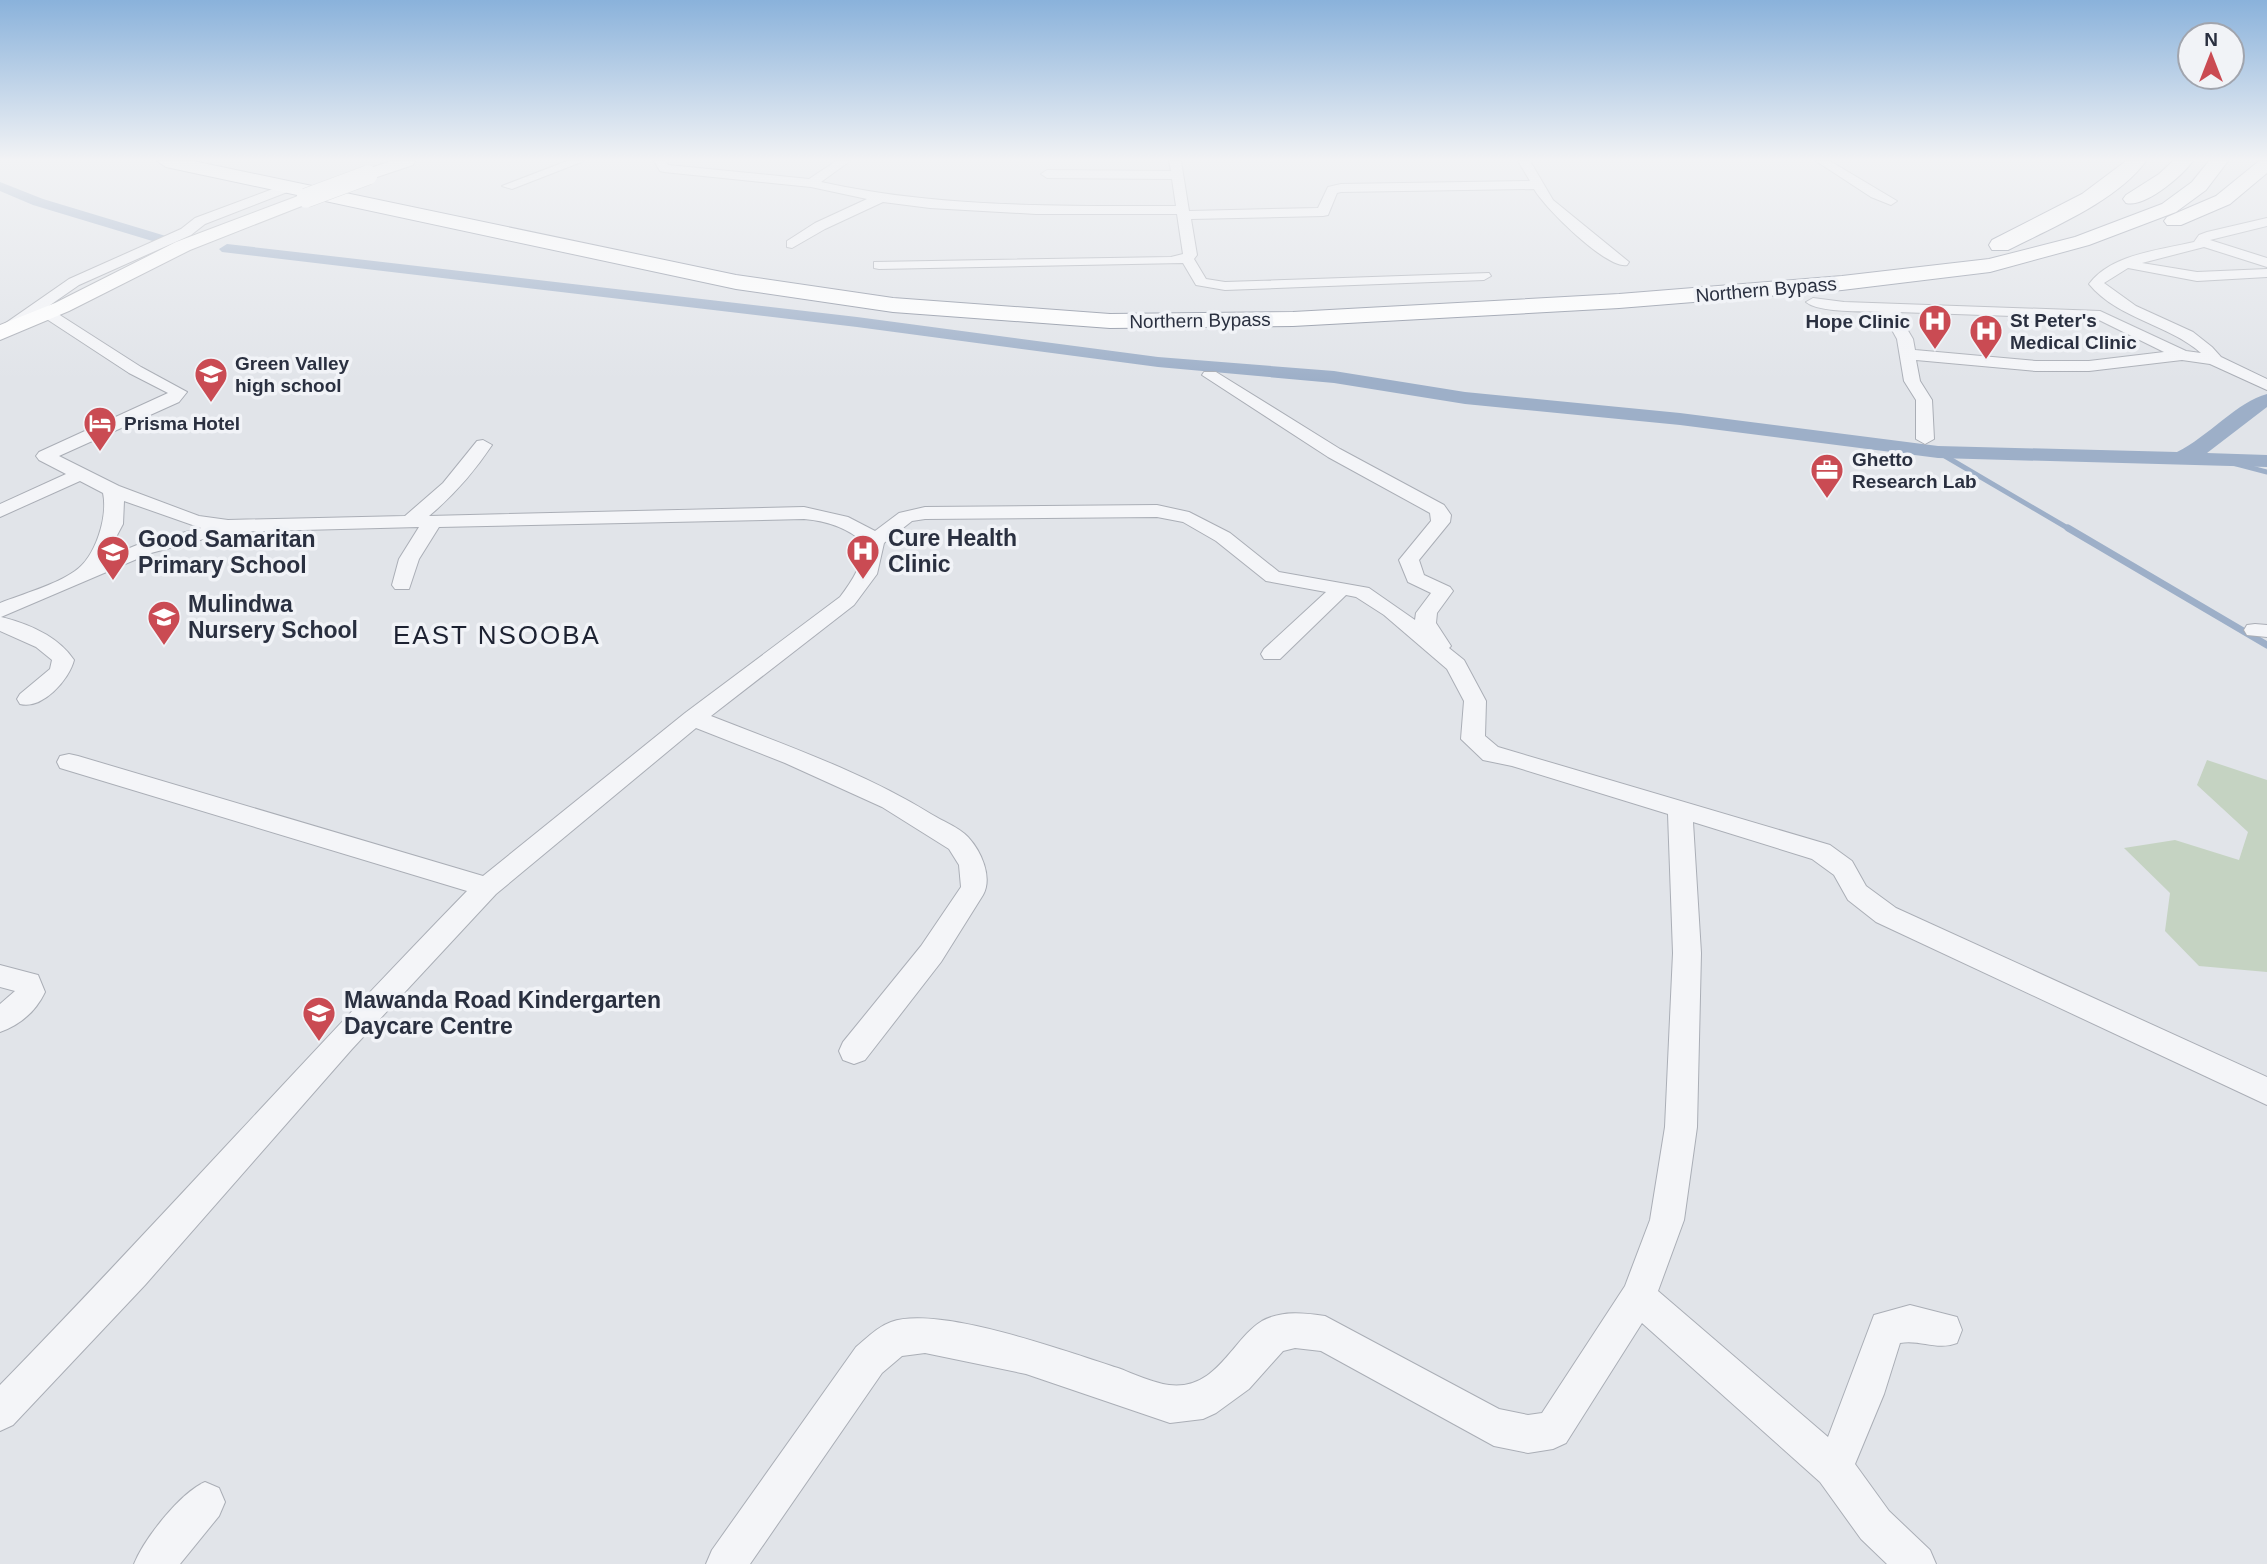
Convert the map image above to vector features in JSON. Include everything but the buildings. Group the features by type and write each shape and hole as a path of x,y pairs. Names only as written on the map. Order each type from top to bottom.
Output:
{"highway":[{"name":"Northern Bypass","path":"508,234 759,286 893,305 1110,321 1307,318 1619,301 1842,283 1990,265 2031,256 2100,234"},
{"name":"Northern Bypass","path":"582,234 839,285 1021,303 1192,308 1469,296 1815,274 1903,264 2000,245 2037,234"},
{"path":"2000,245 2023,234"},
{"path":"2031,256 2067,253 2140,234"}],"street":[{"path":"2,332 74,282 182,234"},
{"path":"2,332 214,234"},
{"path":"792,244 808,234"},
{"path":"1187,234 1190,255 1187,258"},
{"path":"1586,234 1622,262"},
{"path":"2214,360 2209,351 2188,337 2129,308 2096,284 2099,276 2128,264 2230,234"},
{"path":"2206,242 2267,263"},
{"path":"880,265 1155,261 1187,258"},
{"path":"1187,258 1201,282 1225,286 1484,276"},
{"path":"2128,264 2166,275 2188,277 2267,273"},
{"path":"1813,302 1887,308 2100,316 2182,355"},
{"path":"1887,308 1905,339 1912,381 1924,400 1924,439"},
{"path":"0,1412 133,1273 341,1040 487,887 693,718 847,601 864,582 874,554 873,541 864,531 832,517 804,513 229,526 195,521 112,489 45,456 173,398 179,392 135,370 47,313"},
{"path":"1906,354 2036,366 2089,366 2182,355 2214,360 2267,385"},
{"path":"1210,375 1334,453 1437,509 1441,515 1440,522 1409,560 1415,578 1443,591 1427,613 1425,623 1429,632 1456,665 1475,701 1474,739 1491,754 1514,758 1821,852 1843,868 1857,893 1886,915 2267,1092"},
{"path":"410,522 439,499 470,466 483,445"},
{"path":"0,511 81,474"},
{"path":"86,572 109,536 116,517 117,508 112,489"},
{"path":"873,541 906,517 925,513 1157,511 1189,518 1273,577 1362,592 1456,665"},
{"path":"402,585 409,559 433,521"},
{"path":"0,611 144,549 229,526"},
{"path":"1272,654 1342,588"},
{"path":"0,623 48,645 59,652 63,660 60,672 28,699"},
{"path":"693,718 793,757 891,801 958,842 972,865 974,888 931,954 854,1051"},
{"path":"69,762 487,887"},
{"path":"726,1564 869,1360 894,1339 925,1335 1027,1356 1170,1404 1203,1400 1236,1376 1273,1335 1295,1330 1325,1334 1493,1427 1528,1434 1552,1430 1638,1297 1667,1220 1681,1127 1687,953 1680,809"},
{"path":"0,976 28,983 32,992 20,1006 0,1020"},
{"path":"1638,1297 1834,1468 1875,1525 1916,1564"},
{"path":"1834,1468 1865,1394 1887,1328 1910,1323 1944,1330"},
{"path":"155,1564 205,1502"}],"green space":[{"path":"2207,760 2267,780 2267,972 2199,966 2165,931 2170,893 2124,848 2175,840 2239,860 2248,832 2197,785"}],"waterway":[{"path":"144,234 164,240"},
{"path":"227,249 857,322 1158,362 1334,377 1465,398 1680,419 1938,452 2267,461"},
{"path":"2182,458 2206,446 2257,404 2267,400"},
{"path":"1938,452 2071,530"},
{"path":"2225,461 2267,472"},
{"path":"2068,528 2267,645"}],"place":[{"name":"Hope Clinic","path":"1935,351"},
{"name":"St Peter's Medical Clinic","path":"1986,361"},
{"name":"Green Valley high school","path":"211,404"},
{"name":"Prisma Hotel","path":"100,453"},
{"name":"Ghetto Research Lab","path":"1827,500"},
{"name":"Cure Health Clinic","path":"863,581"},
{"name":"Good Samaritan Primary School","path":"113,582"},
{"name":"Mulindwa Nursery School","path":"164,647"},
{"name":"Mawanda Road Kindergarten Daycare Centre","path":"319,1043"}],"district":[{"name":"EAST NSOOBA","path":"497,635"}]}
